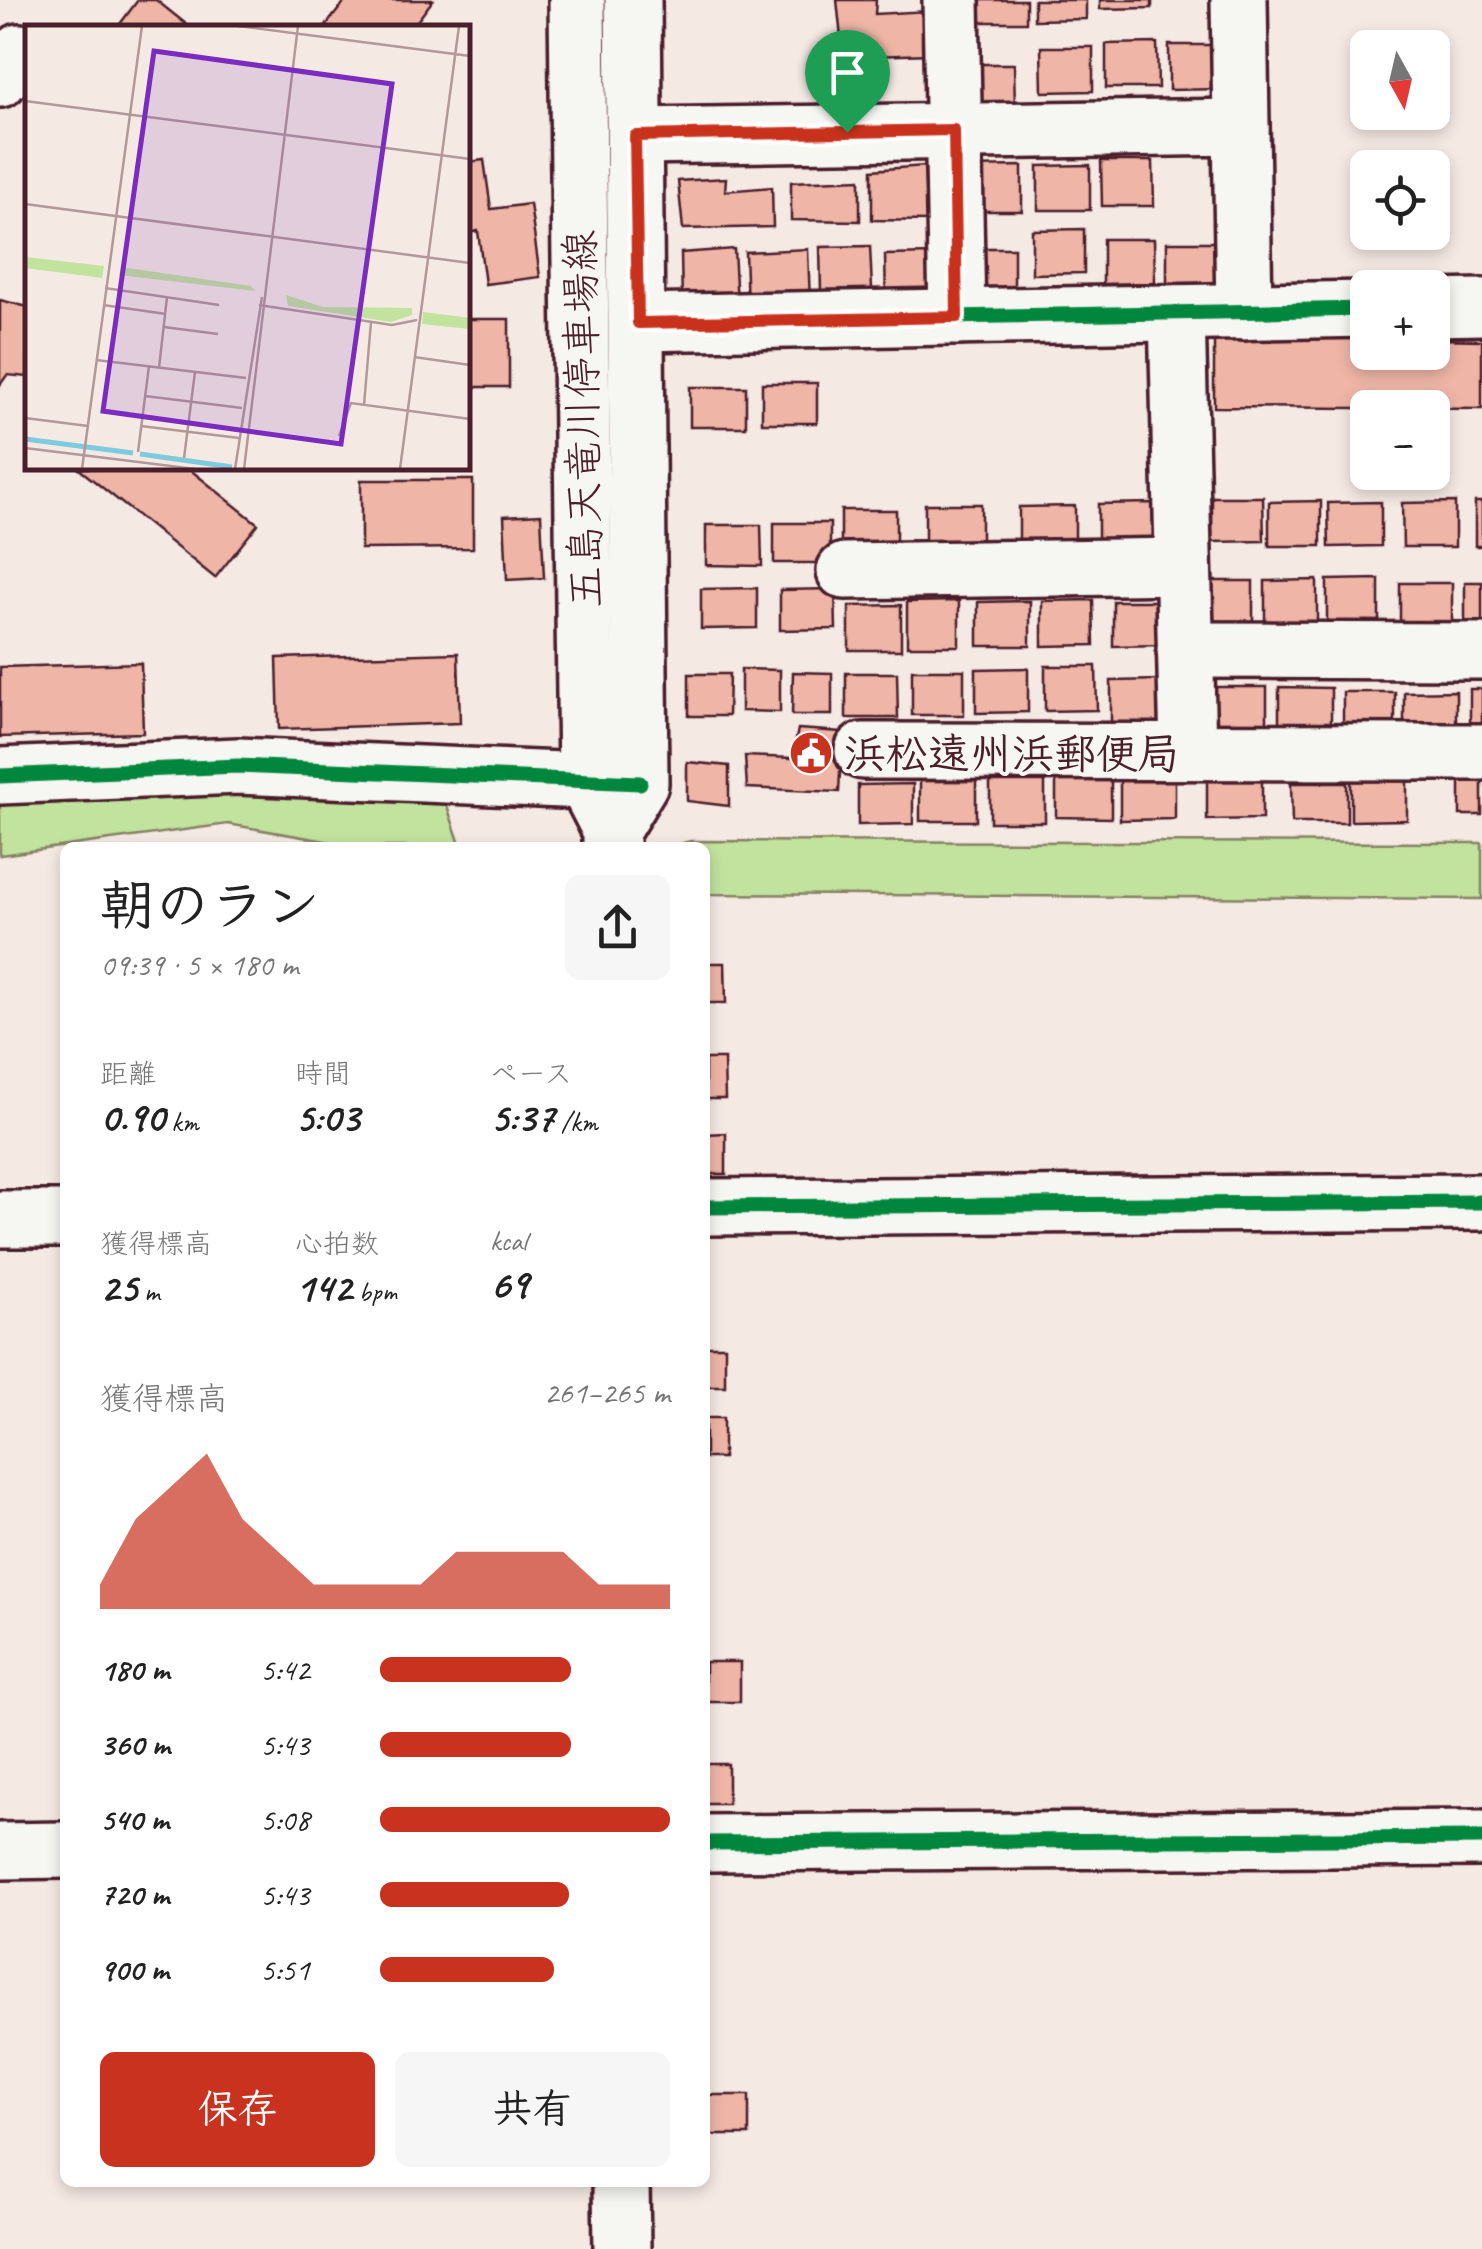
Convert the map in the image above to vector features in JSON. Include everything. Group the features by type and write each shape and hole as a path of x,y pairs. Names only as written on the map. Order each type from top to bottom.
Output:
{"street":[{"name":"五島天竜川停車場線","path":"577,0 586,782 611,839"},
{"name":"五島天竜川停車場線","path":"611,839 640,783 633,0"},
{"path":"951,0 957,317"},
{"path":"1239,0 1244,312"},
{"path":"635,136 1241,127"},
{"path":"1450,308 1482,307"},
{"path":"638,323 1350,309"},
{"path":"1176,313 1188,752"},
{"path":"845,570 1183,566"},
{"path":"1185,650 1482,651"},
{"path":"863,751 1482,752"},
{"path":"0,776 238,766 640,783"},
{"path":"710,1206 1482,1202"},
{"path":"0,1219 60,1219"},
{"path":"710,1843 1482,1838"},
{"path":"0,1850 60,1850"},
{"path":"621,2187 622,2249"}],"green space":[{"path":"244,787 446,803 459,842 331,842 228,824 96,842 60,842 60,847 0,855 0,791"},
{"path":"690,841 1482,843 1482,899 710,894 710,842 686,842"}],"building":[{"path":"138,0 156,0 187,25 119,25"},
{"path":"346,0 433,0 414,25 326,25"},
{"path":"837,0 876,0 875,14 928,11 930,54 843,57"},
{"path":"974,0 1026,0 1026,22 974,22"},
{"path":"1034,0 1086,0 1086,19 1034,20"},
{"path":"1100,0 1152,0 1152,8 1100,9"},
{"path":"1157,43 1158,88 1106,88 1106,44"},
{"path":"1169,45 1221,45 1221,89 1169,90"},
{"path":"1041,47 1093,47 1093,91 1042,92"},
{"path":"963,64 1014,64 1015,108 963,109"},
{"path":"484,160 491,209 530,204 540,277 485,284 478,231 470,233 470,162"},
{"path":"1101,161 1153,161 1154,206 1102,206"},
{"path":"1090,165 1090,210 1038,210 1038,166"},
{"path":"924,166 927,221 872,220 872,170"},
{"path":"1022,166 1022,211 970,211 970,167"},
{"path":"726,178 725,191 772,187 773,227 683,229 678,181"},
{"path":"860,179 860,221 791,220 791,182"},
{"path":"1084,229 1084,273 1032,274 1032,230"},
{"path":"1103,239 1154,239 1155,283 1103,284"},
{"path":"1167,242 1218,242 1219,286 1167,286"},
{"path":"870,246 872,289 821,291 820,247"},
{"path":"962,248 1014,248 1014,292 963,293"},
{"path":"734,249 737,304 682,303 681,253"},
{"path":"808,249 810,304 747,307 745,252"},
{"path":"935,254 937,298 886,299 885,255"},
{"path":"0,300 25,306 25,377 7,375 0,385"},
{"path":"470,319 509,319 509,387 470,387"},
{"path":"1214,338 1350,339 1350,370 1450,370 1450,339 1482,340 1482,409 1450,409 1450,390 1350,390 1350,408 1214,407"},
{"path":"762,383 817,383 817,423 762,423"},
{"path":"690,387 746,387 746,427 690,427"},
{"path":"80,470 190,470 258,524 215,578"},
{"path":"361,480 473,480 473,548 361,549"},
{"path":"1212,497 1263,497 1264,541 1212,542"},
{"path":"1321,501 1321,546 1269,546 1269,502"},
{"path":"1381,502 1381,546 1329,547 1328,503"},
{"path":"1455,502 1455,547 1403,547 1402,503"},
{"path":"1475,502 1482,502 1482,546 1475,546"},
{"path":"1153,503 1153,543 1098,544 1098,504"},
{"path":"925,504 981,504 981,545 925,544"},
{"path":"1075,506 1075,546 1019,547 1019,507"},
{"path":"841,510 896,510 896,550 841,550"},
{"path":"541,514 544,578 507,580 504,516"},
{"path":"774,523 830,523 830,563 774,563"},
{"path":"706,525 761,525 762,566 706,565"},
{"path":"1379,579 1379,624 1327,624 1327,580"},
{"path":"1317,580 1317,624 1265,625 1265,581"},
{"path":"1201,581 1253,581 1253,625 1201,626"},
{"path":"1465,582 1482,582 1482,626 1465,626"},
{"path":"1400,583 1452,583 1452,627 1400,627"},
{"path":"757,588 757,628 701,629 701,589"},
{"path":"835,589 836,629 780,630 780,590"},
{"path":"1093,600 1094,645 1042,646 1042,601"},
{"path":"959,601 959,646 907,646 907,602"},
{"path":"1030,601 1030,646 978,646 978,602"},
{"path":"1113,601 1165,601 1165,645 1113,646"},
{"path":"901,605 901,650 849,650 849,606"},
{"path":"458,653 460,723 279,729 277,658"},
{"path":"141,663 143,733 0,737 0,667"},
{"path":"1045,666 1096,666 1097,710 1045,711"},
{"path":"1028,668 1028,712 976,713 976,669"},
{"path":"741,669 780,670 780,712 741,711"},
{"path":"912,670 964,670 964,715 912,715"},
{"path":"793,672 832,673 832,715 792,715"},
{"path":"846,673 897,673 898,718 846,718"},
{"path":"689,674 729,674 728,716 689,716"},
{"path":"1163,680 1163,725 1111,725 1111,681"},
{"path":"1215,687 1267,687 1267,731 1216,732"},
{"path":"1279,687 1331,688 1331,732 1279,732"},
{"path":"1470,689 1482,689 1482,733 1470,733"},
{"path":"1456,691 1456,736 1404,736 1404,692"},
{"path":"1343,692 1395,692 1395,736 1343,736"},
{"path":"798,729 842,732 839,792 747,788 745,756 792,758"},
{"path":"687,762 729,766 729,806 687,801"},
{"path":"1460,775 1482,775 1482,815 1460,815"},
{"path":"1056,777 1111,778 1111,818 1056,817"},
{"path":"1120,779 1175,779 1175,819 1120,820"},
{"path":"1262,779 1262,819 1207,820 1207,780"},
{"path":"1407,780 1407,820 1351,821 1351,781"},
{"path":"920,781 976,781 976,821 920,821"},
{"path":"990,782 1045,782 1045,822 990,822"},
{"path":"1291,783 1347,783 1347,823 1292,823"},
{"path":"913,784 913,824 858,825 858,785"},
{"path":"710,963 725,963 726,1003 710,1003"},
{"path":"710,1059 724,1059 725,1099 710,1099"},
{"path":"726,1133 726,1174 710,1174 710,1134"},
{"path":"710,1346 725,1346 725,1386 710,1386"},
{"path":"710,1418 723,1418 723,1458 710,1458"},
{"path":"710,1662 740,1662 740,1702 710,1702"},
{"path":"710,1764 728,1764 728,1804 710,1804"},
{"path":"710,2095 749,2095 749,2135 710,2135"}],"cycle path":[{"path":"638,323 1350,309"},
{"path":"0,776 238,766 640,783"},
{"path":"710,1207 1482,1202"},
{"path":"710,1843 1482,1838"}],"place":[{"name":"浜松遠州浜郵便局","path":"811,753"}],"route":[{"path":"954,130 957,317 638,323 635,136 847,132 954,130"}]}
